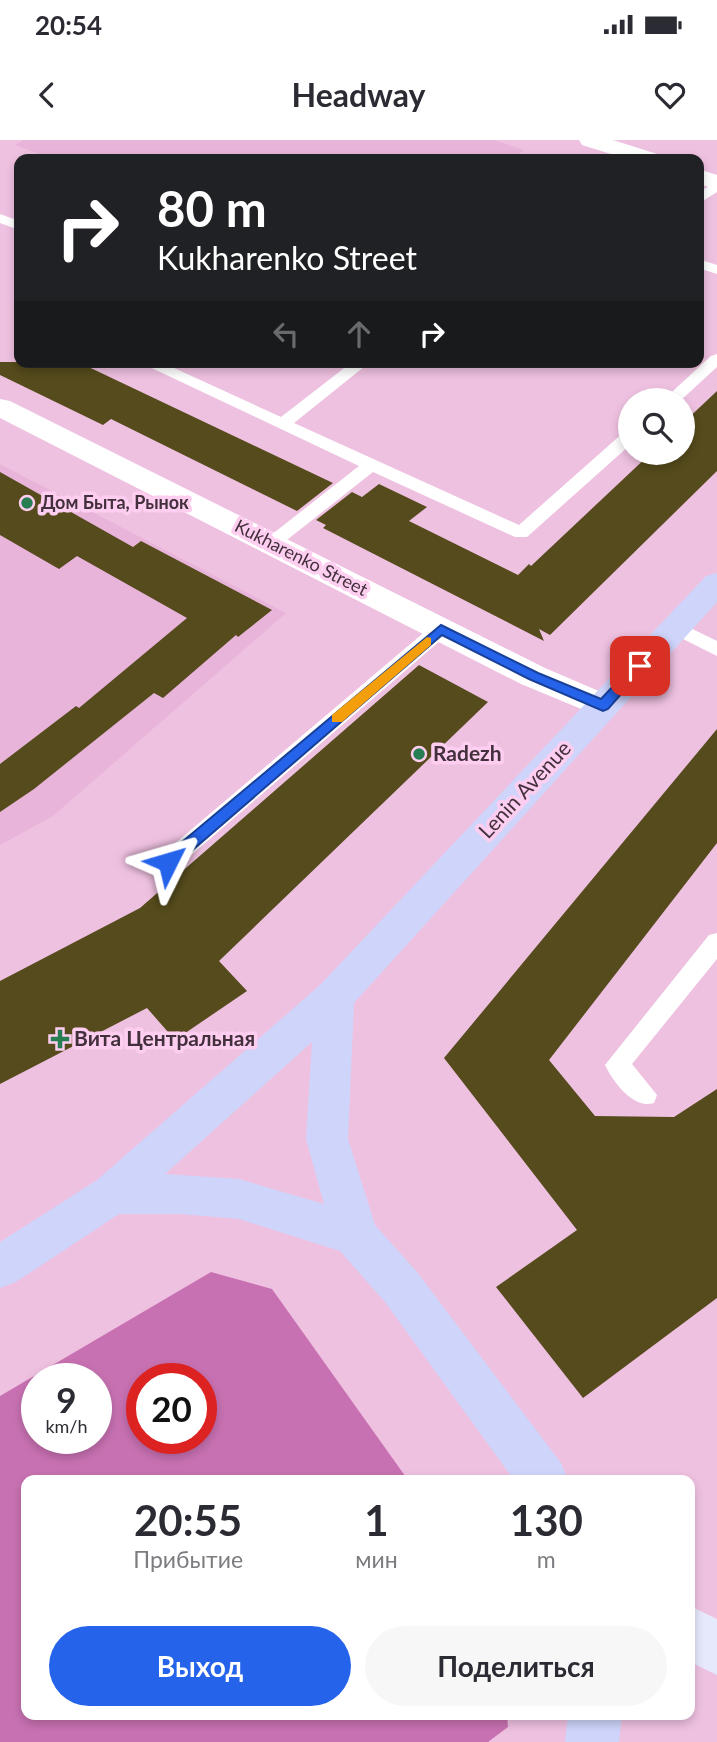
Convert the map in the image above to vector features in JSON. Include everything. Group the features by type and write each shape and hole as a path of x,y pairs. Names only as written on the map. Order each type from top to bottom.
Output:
{"main road":[{"name":"Lenin Avenue","path":"0,1267 112,1194 334,997 717,583"},
{"path":"334,997 327,1139 356,1236 401,1287 540,1475"},
{"path":"112,1194 180,1194 239,1199 311,1219 356,1236"},
{"path":"592,1742 594,1720"}],"street":[{"path":"590,140 633,154"},
{"name":"Kukharenko Street","path":"0,407 534,676 603,706"},
{"path":"695,1635 717,1649"}],"lane":[{"path":"685,388 717,359"},
{"path":"160,368 521,534 618,447"},
{"path":"282,424 347,368"},
{"path":"272,543 372,464"},
{"path":"676,627 717,649"},
{"path":"168,862 441,629"},
{"path":"645,1095 617,1065 717,942"}],"shaded area":[{"path":"24,140 494,140 524,150 518,154 39,154 15,145"},
{"path":"0,464 286,613 53,816 0,845"},
{"path":"211,1272 272,1289 404,1475 21,1475 21,1720 507,1720 508,1727 488,1742 0,1742 0,1396 21,1384 21,1454 112,1454 112,1363 56,1363"}],"building":[{"path":"0,362 14,362 14,368 91,368 333,483 297,511 111,419 103,425 0,375"},
{"path":"717,391 717,471 550,635 539,629 544,641 323,528 326,525 316,520 352,492 362,497 379,484 427,507 409,521 518,575 529,564 531,566 638,465 695,465 695,412"},
{"path":"0,472 133,547 141,541 272,610 238,637 236,635 163,698 154,693 34,789 0,812 0,764 76,706 79,708 187,618 77,556 59,569 0,535"},
{"path":"419,665 488,702 219,961 247,991 175,1040 147,1008 0,1084 0,981 140,908"},
{"path":"717,729 717,843 549,1060 595,1116 674,1117 717,1089 717,1298 583,1398 496,1287 577,1230 444,1058"}],"slow traffic":[{"path":"337,718 427,642"}],"place":[{"name":"Дом Быта, Рынок","path":"27,503"},
{"name":"Radezh","path":"419,754"},
{"name":"Вита Центральная","path":"60,1039"}],"route":[{"path":"168,862 441,629 534,676 603,706 640,666"}]}
